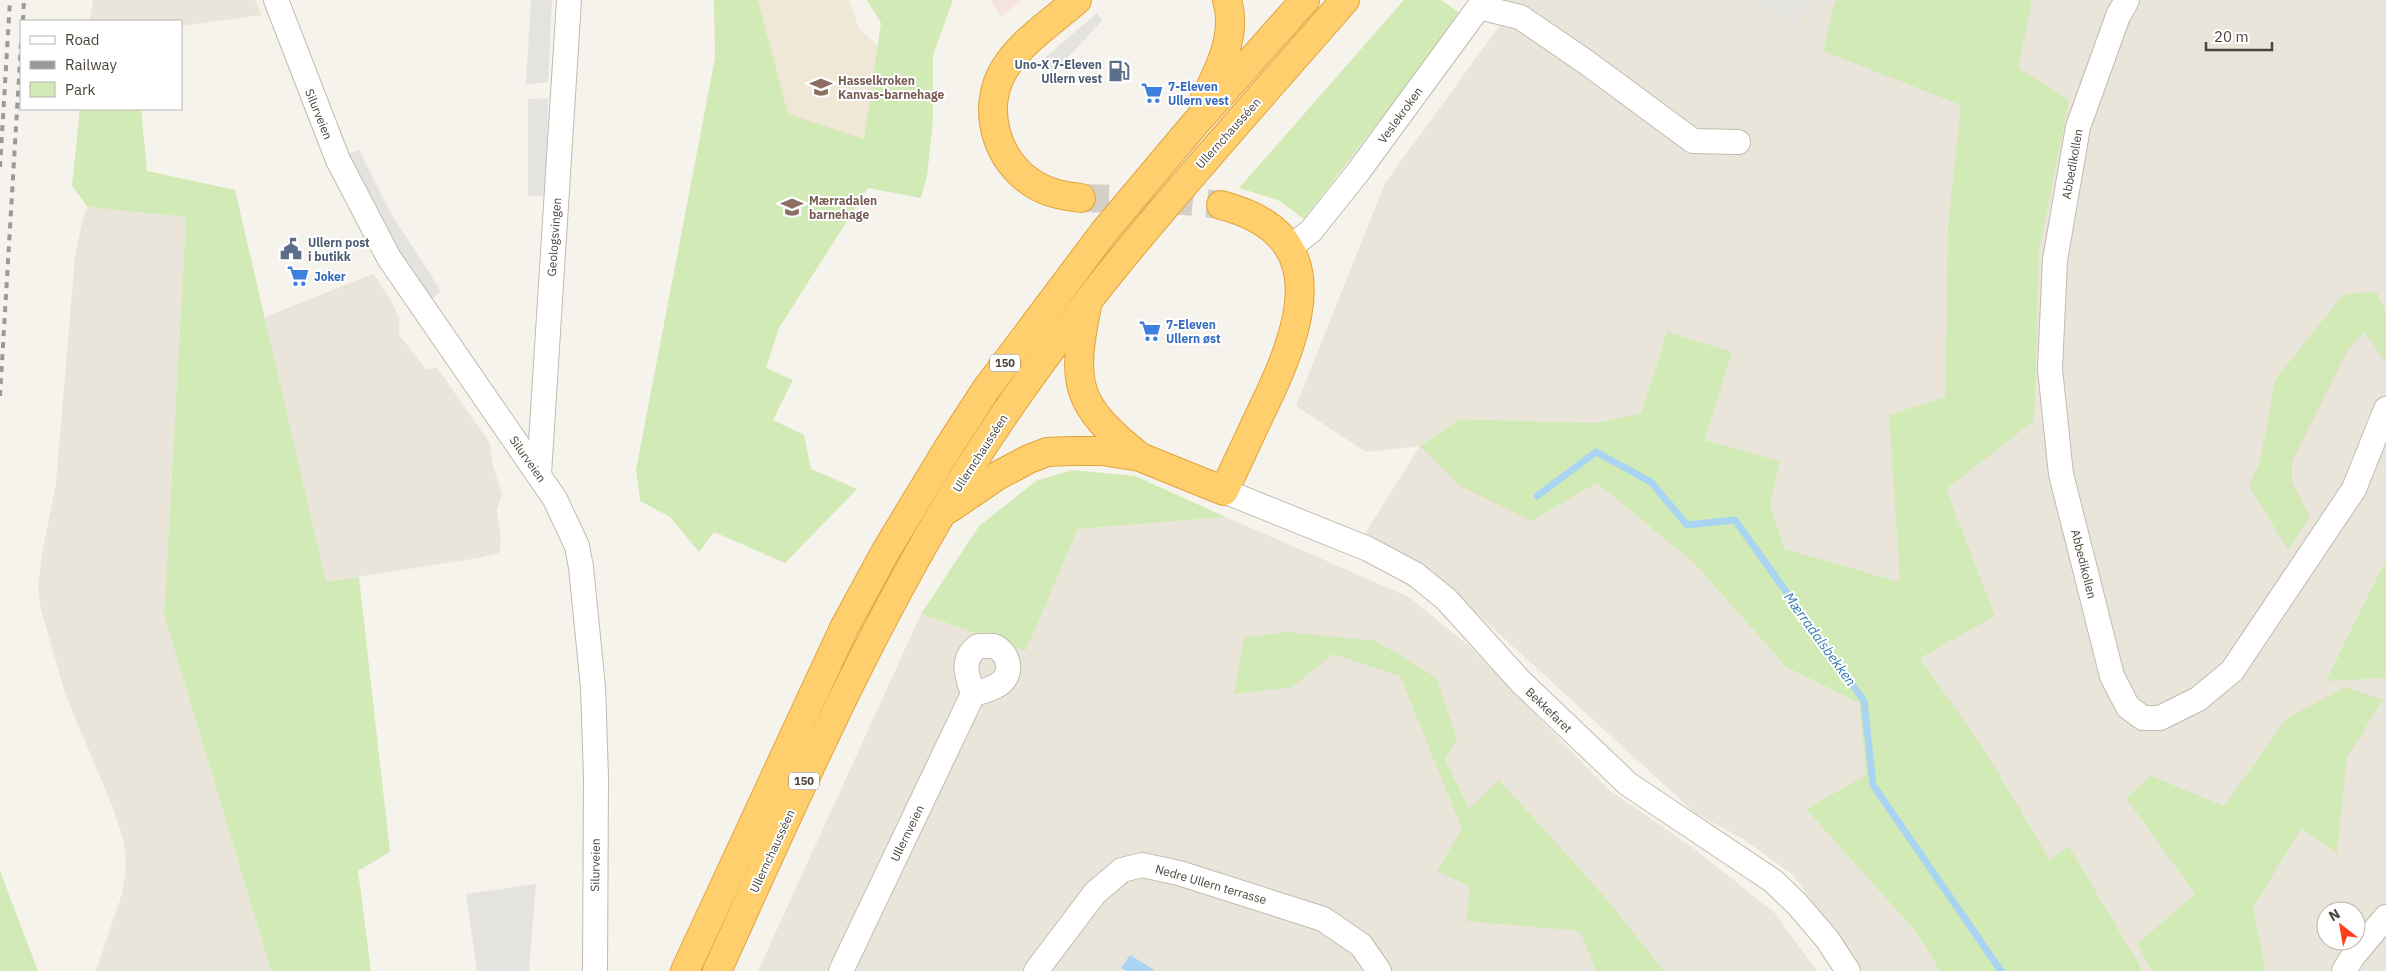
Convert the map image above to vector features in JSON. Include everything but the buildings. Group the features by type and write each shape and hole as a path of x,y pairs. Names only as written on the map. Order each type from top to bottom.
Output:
{"highway":[{"path":"1077,0 1014,57 997,85 993,110 998,140 1008,158 1024,177 1052,192 1081,198"},
{"name":"150","path":"1193,126 1226,49 1232,19 1227,0"},
{"name":"150","path":"685,971 844,628 915,501 987,388 1047,306 1143,183 1304,0"},
{"name":"Ullernchausséen","path":"717,971 849,684 896,593 942,513 1006,413 1088,299 1171,197 1345,0"},
{"path":"1221,205 1238,209 1264,221 1274,229 1295,259 1300,288 1293,336 1275,383 1224,491"},
{"name":"150","path":"1088,299 1078,360 1082,393 1090,409 1106,428 1140,457"},
{"name":"150","path":"942,513 1006,472 1047,452 1102,451 1140,457 1224,491"}],"street":[{"name":"Silurveien","path":"276,0 338,160 384,249 539,474 567,520 577,546 581,567 593,688 596,777 595,971"},
{"name":"Geologsvingen","path":"539,474 569,0"},
{"name":"Abbedikollen","path":"2127,0 2118,16 2078,127 2055,260 2050,368 2061,474 2112,676 2128,707 2144,718 2160,718 2198,699 2232,671 2354,489 2386,409"},
{"name":"Veslekroken","path":"1289,248 1311,230 1358,172 1479,7 1520,17 1586,62 1694,141 1738,142"},
{"name":"Bekkefaret","path":"1224,491 1368,549 1420,578 1446,599 1534,696 1628,784 1773,881 1797,904 1827,939 1848,971"},
{"name":"Ullernveien","path":"841,971 973,694"},
{"name":"Nedre Ullern terrasse","path":"1036,971 1095,893 1122,870 1142,865 1179,873 1323,918 1361,945 1379,971"},
{"path":"2344,971 2352,956 2386,917"}],"shaded area":[{"path":"93,0 255,0 262,15 182,26 182,20 90,20"},
{"path":"531,0 552,0 548,82 526,85"},
{"name":"Hasselkroken Kanvas-barnehage","path":"744,0 849,0 859,29 889,55 909,179 740,92"},
{"path":"991,0 1022,0 1001,17"},
{"path":"1491,0 2386,0 2386,971 2143,971 2069,846 2050,861 1987,754 1919,658 1994,616 1900,582 1785,549 1770,506 1780,461 1705,440 1732,352 1641,413 1597,423 1459,419 1420,446 1366,452 1296,406 1385,183 1508,14"},
{"path":"1754,0 1808,0 1797,27"},
{"path":"1097,13 1102,21 1053,73 1040,62"},
{"path":"548,98 546,196 528,196 528,99"},
{"path":"359,150 390,212 441,291 431,300 377,222 345,155"},
{"path":"88,207 186,217 164,615 271,971 96,971 122,894 126,868 124,842 113,808 66,696 41,610 38,587 42,553 56,483 75,257 83,218"},
{"path":"373,274 391,300 399,318 399,335 426,369 437,368 490,443 492,463 502,494 497,510 501,538 499,553 326,582 274,364 265,317"},
{"path":"1420,446 1531,521 1597,483 1694,563 1786,667 1859,703 1866,775 1806,809 1916,932 1940,971 1862,971 1793,875 1743,839 1695,813 1472,609 1364,535"},
{"path":"1226,517 1409,597 1468,645 1608,789 1693,848 1774,912 1817,971 758,971 921,614 1026,651 1078,529"},
{"path":"536,884 529,971 477,971 466,894"}],"green space":[{"path":"714,0 758,0 788,114 864,139 881,23 867,0 953,0 933,55 933,121 927,176 921,198 868,188 779,328 766,368 793,380 773,420 804,435 811,469 857,489 785,563 714,532 699,552 670,517 640,501 636,470 715,58"},
{"path":"1404,0 1441,0 1461,14 1304,219 1278,200 1239,188"},
{"path":"1840,0 2030,0 2032,2 2018,68 2069,100 2039,250 2034,421 1946,489 1995,616 1920,658 1987,754 2050,860 2069,846 2143,971 1940,971 1916,932 1806,809 1866,775 1859,703 1786,667 1694,563 1597,483 1531,521 1460,486 1420,446 1459,419 1597,423 1641,413 1667,332 1732,352 1705,440 1780,461 1770,506 1785,549 1900,582 1889,415 1945,397 1948,226 1961,105 1823,51 1835,2"},
{"path":"80,110 141,110 147,171 235,190 326,582 359,577 390,852 358,871 371,971 271,971 164,615 186,217 88,207 72,186"},
{"path":"2376,291 2386,313 2386,363 2365,332 2349,348 2292,462 2292,482 2310,517 2288,550 2249,486 2260,462 2275,380 2343,295"},
{"path":"1072,470 1135,476 1226,517 1078,529 1026,651 921,614 979,526 1036,481"},
{"path":"2386,560 2386,678 2326,681"},
{"path":"1286,632 1376,641 1436,677 1457,739 1445,759 1469,809 1499,780 1604,896 1664,971 1596,971 1580,931 1466,921 1470,887 1437,871 1462,829 1400,676 1333,654 1292,687 1234,694 1244,638"},
{"path":"2345,687 2383,700 2347,757 2337,853 2302,828 2253,907 2266,971 2152,971 2137,944 2195,894 2126,798 2151,776 2224,806 2287,718"},
{"path":"0,871 38,971 0,971"}],"water":[{"path":"1130,955 1154,970 1126,971 1121,968"}],"waterway":[{"name":"Mærradalsbekken","path":"1537,496 1596,452 1651,482 1687,525 1735,520 1864,701 1873,785 2001,971"}],"tunnel":[{"path":"1081,198 1185,201 1221,205"}],"railway":[{"path":"0,167 10,0"},
{"path":"23,20 24,0"},
{"path":"0,396 20,60"}],"place":[{"name":"Uno-X 7-Eleven Ullern vest","path":"1119,71"},
{"name":"Hasselkroken Kanvas-barnehage","path":"821,87"},
{"name":"7-Eleven Ullern vest","path":"1152,93"},
{"name":"Mærradalen barnehage","path":"792,207"},
{"name":"Ullern post i butikk","path":"291,249"},
{"name":"Joker","path":"298,276"},
{"name":"7-Eleven Ullern øst","path":"1150,331"}]}
